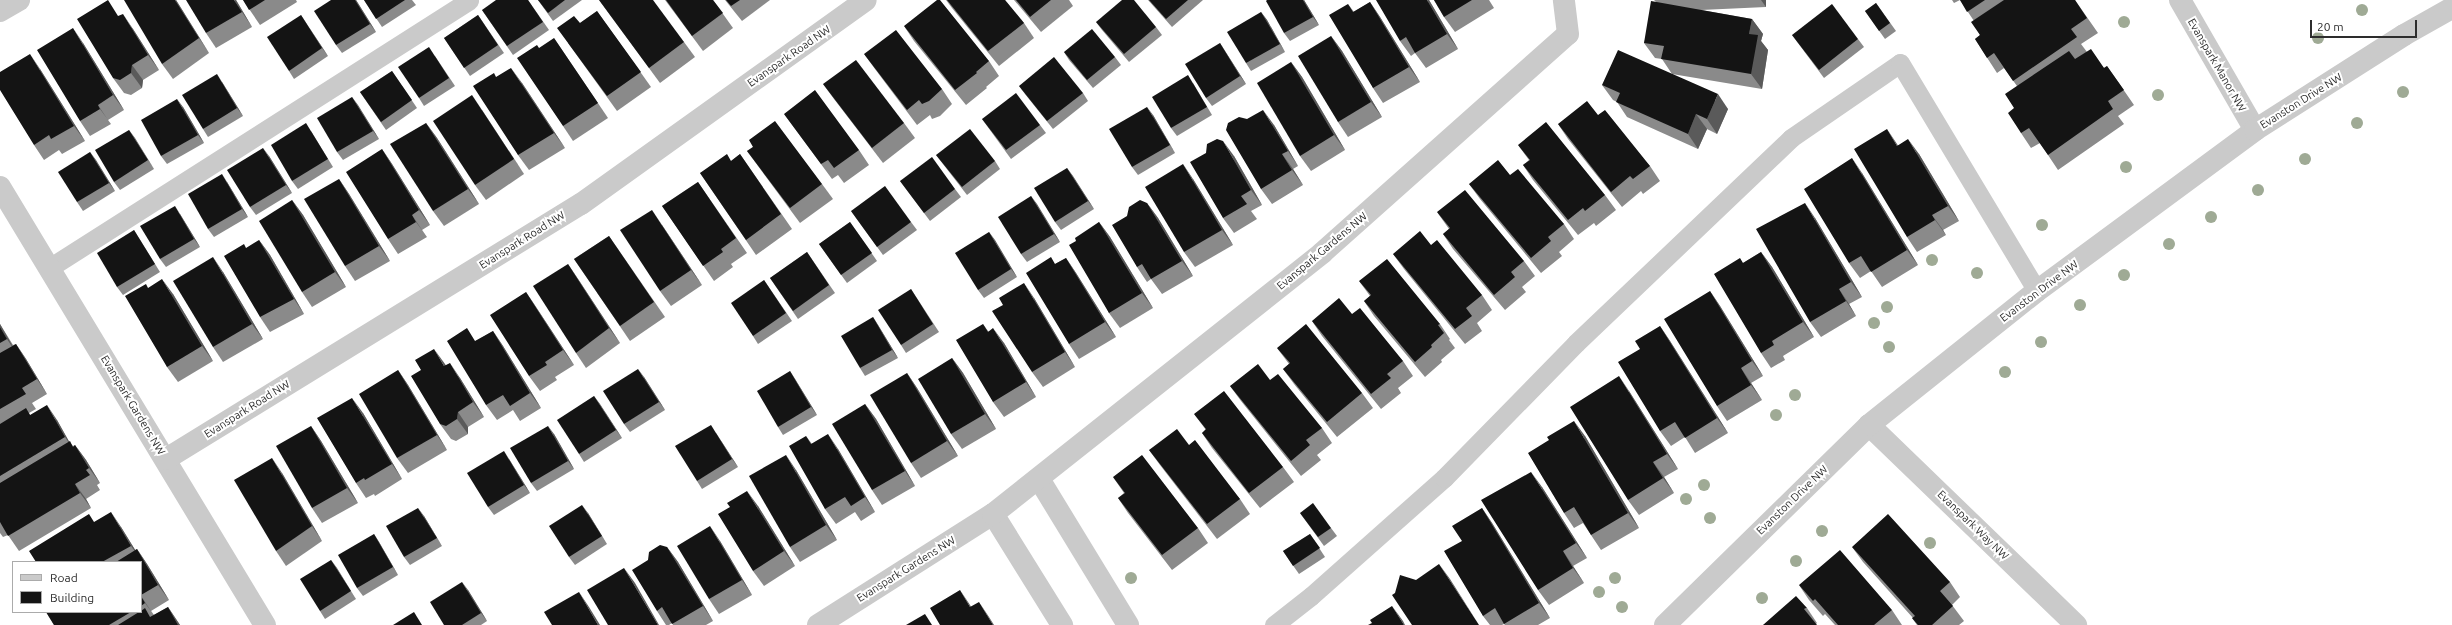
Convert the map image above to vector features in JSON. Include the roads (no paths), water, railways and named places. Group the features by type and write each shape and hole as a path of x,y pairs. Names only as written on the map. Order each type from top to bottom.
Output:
{"street":[{"path":"0,11 19,0"},
{"name":"Evanspark Road NW","path":"166,459 581,204 866,0"},
{"name":"Evanspark Gardens NW","path":"818,625 994,514 1322,253 1568,34 1564,0"},
{"name":"Evanspark Manor NW","path":"2180,0 2255,130"},
{"name":"Evanston Drive NW","path":"1665,625 1869,425 2036,291 2255,130 2404,35 2452,8"},
{"name":"Evanspark Gardens NW","path":"0,187 166,459 265,625"},
{"name":"Evanspark Way NW","path":"1869,425 2076,625"},
{"path":"1039,479 1128,625"},
{"path":"994,514 1062,625"}],"lane":[{"path":"49,268 469,0"},
{"path":"1274,625 1311,596 1444,478 1576,344 1791,138 1900,63 2036,291"}]}
